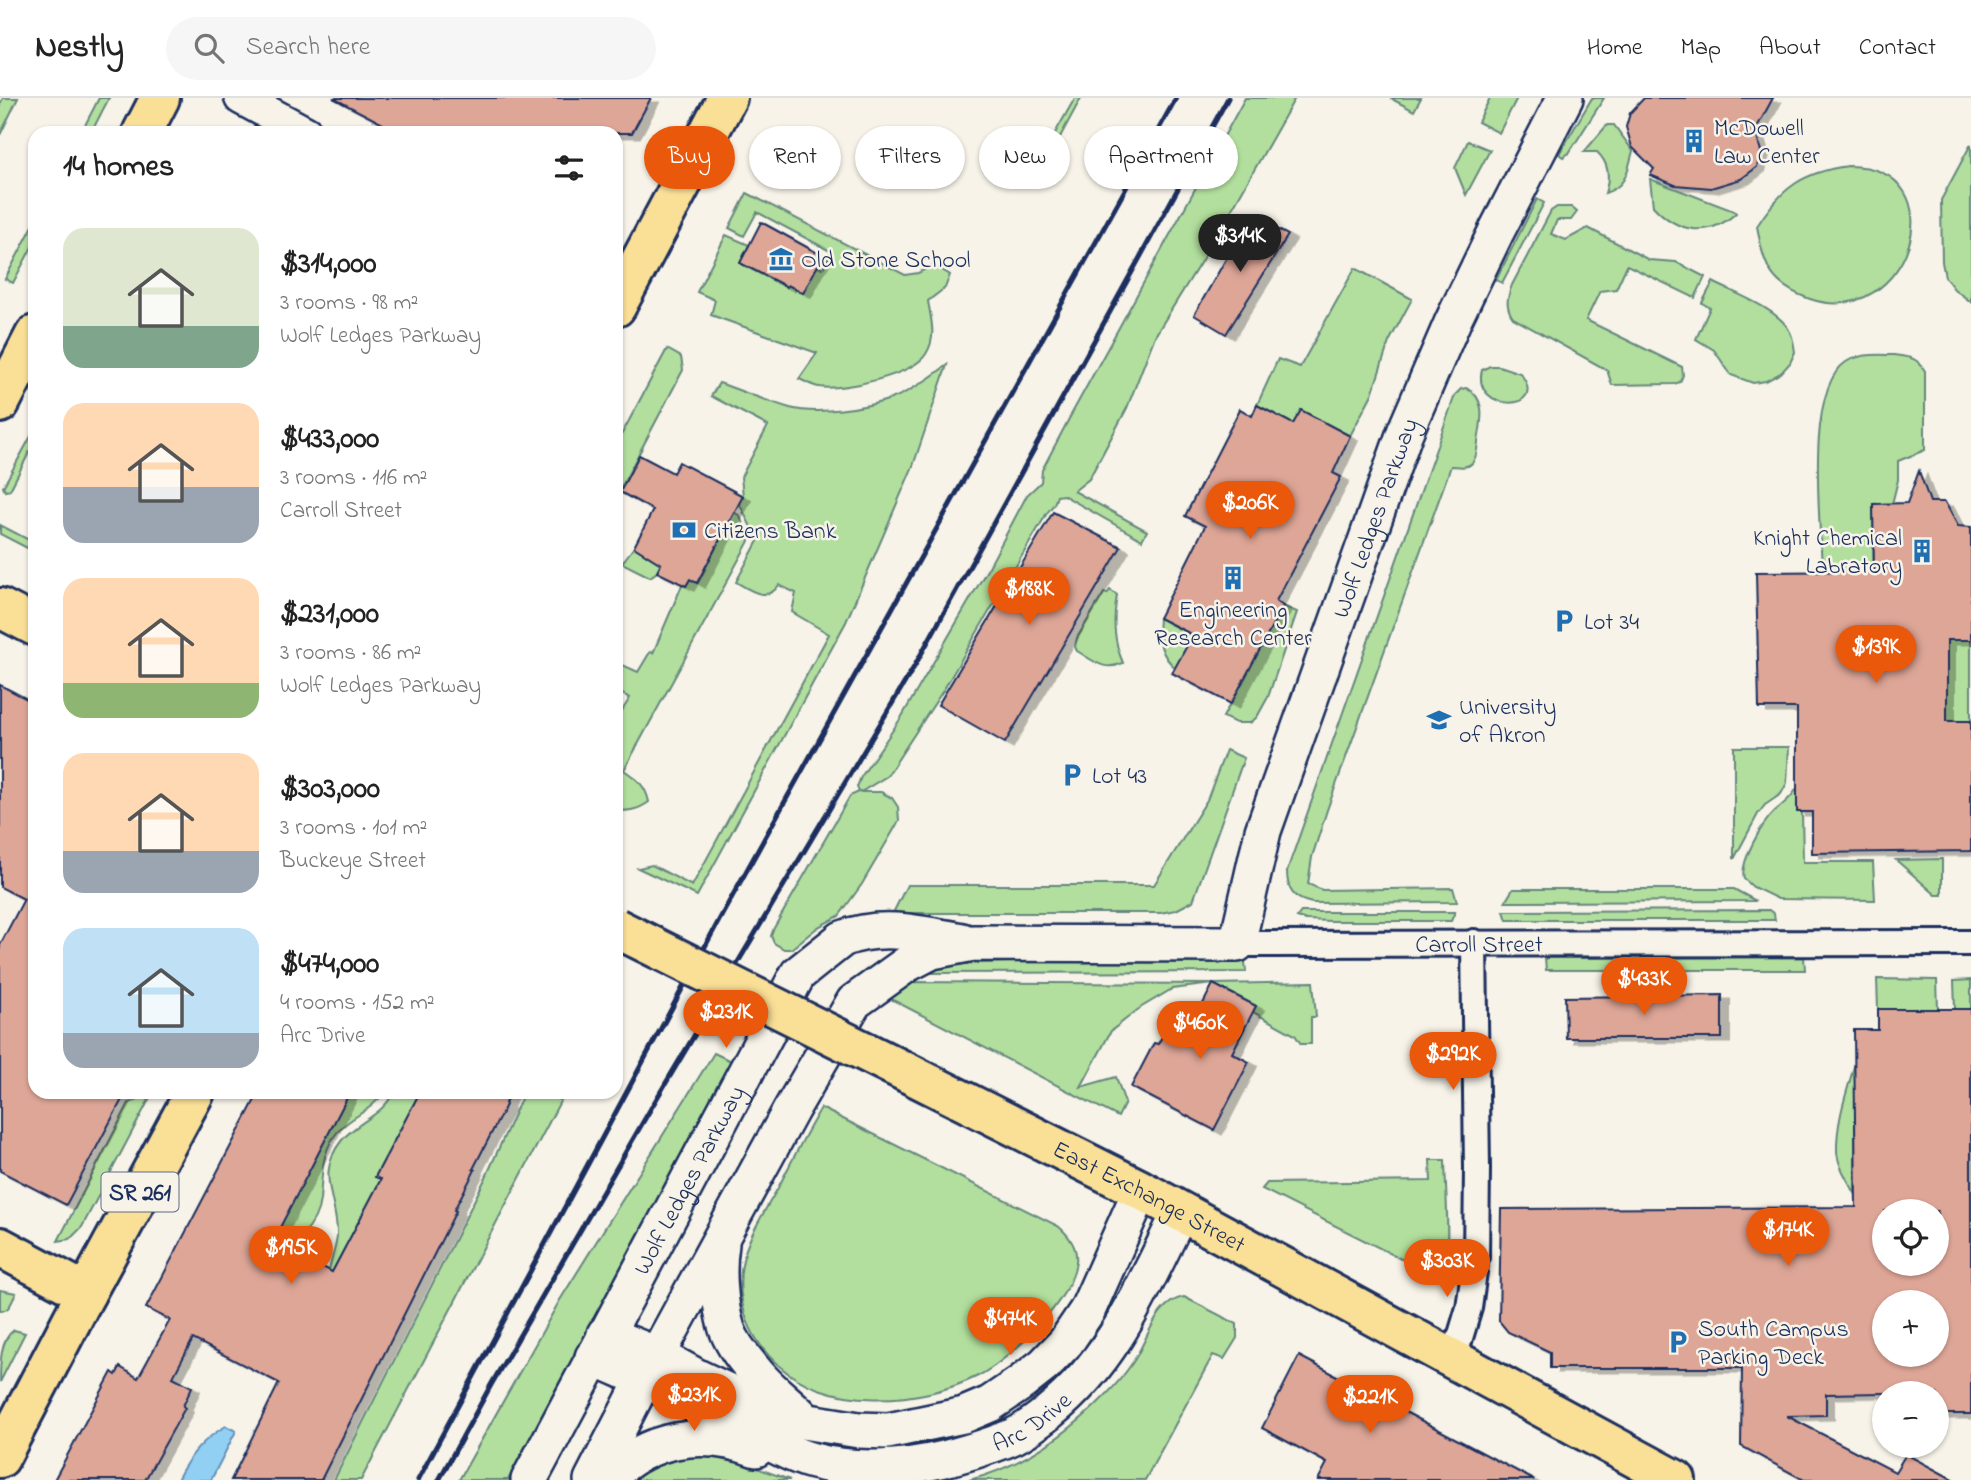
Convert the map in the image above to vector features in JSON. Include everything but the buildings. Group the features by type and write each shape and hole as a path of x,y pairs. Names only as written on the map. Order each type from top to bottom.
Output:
{"main road":[{"path":"146,126 160,98"},
{"path":"623,291 727,98"},
{"name":"Wolf Ledges Parkway","path":"529,1480 798,974 842,939 876,931 913,932 973,943 1237,944 1263,831 1405,432 1453,321 1565,98"},
{"path":"0,403 28,349"},
{"path":"0,608 28,622"},
{"name":"East Exchange Street","path":"623,931 1141,1190 1676,1480"},
{"name":"Wolf Ledges Parkway","path":"592,1480 650,1367 791,1110 854,1002 907,964 932,951 973,943"},
{"name":"SR 261","path":"86,1293 191,1099"},
{"name":"Arc Drive","path":"599,1346 650,1367 697,1377 784,1418 807,1423 888,1431 964,1415 990,1404 1021,1383 1044,1365 1066,1342 1087,1311 1141,1190"},
{"name":"Arc Drive","path":"650,1367 690,1399 793,1454 814,1461 847,1467 916,1465 980,1448 1016,1435 1041,1418 1082,1381 1104,1356 1121,1330 1181,1211"},
{"path":"722,1240 719,1256 727,1329 740,1353 758,1376 807,1423"},
{"path":"0,1247 86,1293 0,1458"},
{"path":"607,1480 620,1466 654,1447 684,1438 705,1437 737,1442 765,1452 814,1461"}],"street":[{"path":"241,98 293,126"},
{"path":"1453,1361 1469,1308 1476,1257 1474,942"},
{"name":"Carroll Street","path":"1237,944 1971,943"}],"green space":[{"path":"3,98 18,98 0,135 0,104"},
{"path":"99,98 109,98 95,126 85,126"},
{"path":"1075,98 1081,98 1066,126 1059,126"},
{"path":"1245,98 1295,98 1215,239 1155,336 1127,408 1089,479 1074,491 1147,531 1142,540 1063,495 1057,496 944,689 887,776 861,792 881,792 892,798 898,807 899,821 862,884 839,916 818,927 791,949 784,949 774,943 771,936 774,928 850,796 859,792 857,787 861,777 901,718 990,565 1027,495 1041,482 1042,470 1195,189 1238,189 1238,126 1230,126"},
{"path":"1390,98 1421,98 1414,111"},
{"path":"1490,98 1517,98 1499,133 1478,122"},
{"path":"1592,98 1604,98 1569,153 1563,157 1559,154"},
{"path":"1607,125 1614,125 1633,151 1622,182 1605,193 1608,182 1607,166 1597,152 1584,152"},
{"path":"1468,141 1490,150 1466,195 1455,168"},
{"path":"1971,144 1971,302 1954,289 1945,277 1942,262 1941,200"},
{"path":"1848,166 1883,173 1904,191 1912,217 1909,245 1896,271 1874,292 1845,303 1810,299 1785,287 1771,272 1762,252 1757,226 1775,201 1795,184 1818,173"},
{"path":"1650,179 1736,213 1715,227 1693,229 1682,226 1672,222 1653,206"},
{"path":"747,193 905,275 918,273 934,265 950,275 945,288 928,301 932,335 929,348 919,362 893,375 860,384 830,388 814,386 799,379 817,353 711,315 715,300 697,292 726,235 749,245 740,263 803,293 816,267 823,268 832,252 757,212 744,236 729,228"},
{"path":"1537,199 1544,203 1502,283 1496,280"},
{"path":"1557,207 1571,207 1577,212 1571,220 1557,220 1551,234 1566,240 1588,228 1649,260 1676,262 1705,277 1695,298 1627,265 1616,289 1600,291 1586,320 1682,367 1680,382 1612,385 1607,370 1513,318 1508,302 1512,285 1551,211"},
{"path":"28,235 28,254 13,283 5,279"},
{"path":"1355,268 1412,299 1389,342 1372,394 1350,436 1301,410 1293,424 1257,405 1278,359 1300,367"},
{"path":"1713,282 1766,308 1789,330 1795,352 1781,373 1766,381 1753,383 1731,375 1714,350 1696,339 1710,308 1702,303"},
{"path":"667,349 681,357 683,370 623,484 623,432"},
{"path":"1894,355 1912,358 1925,371 1925,450 1898,461 1898,480 1892,504 1873,505 1874,609 1971,639 1971,721 1955,721 1952,851 1858,641 1859,571 1822,571 1818,460 1824,400 1833,377 1846,362 1863,356"},
{"path":"947,365 913,466 846,622 697,896 638,868 652,865 692,886 829,634 792,612 796,593 779,585 769,593 758,593 736,582 758,541 739,503 743,496 741,477 768,426 711,396 719,383 790,408 841,410 899,396"},
{"path":"1490,366 1520,373 1527,386 1526,395 1519,401 1509,403 1488,394 1482,384 1482,370"},
{"path":"1466,388 1478,398 1480,405 1476,456 1467,466 1451,466 1327,810 1312,857 1308,884 1322,890 1453,888 1457,902 1305,901 1292,893 1287,871 1455,395"},
{"path":"28,442 28,455 10,490 5,491 3,487"},
{"path":"734,512 740,516 749,541 624,770 640,783 649,802 633,810 623,811 623,709 630,698 623,694 623,665 638,672 650,652 653,653 682,585 686,586 690,579 698,583"},
{"path":"0,525 28,539 28,548 0,534"},
{"path":"634,547 661,564 657,572 650,577 623,562"},
{"path":"1110,590 1117,595 1115,629 1123,663 1105,666 1094,662 1075,647 1077,638 1104,593 1107,594"},
{"path":"1283,606 1297,612 1268,697 1257,717 1250,723 1236,723 1223,717"},
{"path":"1159,618 1193,635 1176,668 1166,658 1161,646"},
{"path":"1734,747 1789,747 1787,783 1781,794 1765,805 1758,814 1734,859"},
{"path":"1226,750 1244,758 1193,901 1176,910 1160,913 893,913 907,885 1154,885 1207,800"},
{"path":"1797,788 1797,812 1802,812 1803,862 1873,862 1875,900 1778,899 1753,887 1744,879 1745,863 1758,834"},
{"path":"1942,859 1942,895 1936,895 1896,860"},
{"path":"1513,889 1734,889 1756,901 1505,902"},
{"path":"1769,910 1774,914 1775,920 1507,920 1504,911"},
{"path":"1301,912 1455,912 1451,921 1331,921 1297,917"},
{"path":"1804,957 1805,970 1546,970 1545,958"},
{"path":"1245,962 1246,972 911,973 953,964"},
{"path":"1877,979 1937,980 1938,1009 1878,1009"},
{"path":"1971,980 1971,1009 1955,1009 1954,981"},
{"path":"912,982 1213,984 1172,989 1140,1008 1111,1031 1081,1087 1116,1077 1125,1103 1118,1117 889,998"},
{"path":"1313,982 1316,1017 1311,1017 1311,1044 1301,1044 1295,1035 1253,1012 1256,1006 1213,984"},
{"path":"714,1053 731,1061 508,1480 459,1480 560,1300"},
{"path":"1855,1063 1855,1193 1841,1168 1837,1141 1840,1118"},
{"path":"149,1099 82,1227 70,1239 58,1241 129,1103"},
{"path":"346,1099 379,1099 338,1131 329,1145 324,1160 317,1212 305,1233 257,1270"},
{"path":"416,1099 376,1177 381,1180 328,1283 337,1235 328,1176 334,1152 342,1140 389,1100"},
{"path":"521,1099 561,1099 361,1480 334,1480 486,1177"},
{"path":"821,1108 1058,1226 1069,1238 1076,1252 1076,1262 1063,1294 1038,1327 991,1368 955,1386 929,1393 874,1399 847,1396 821,1390 798,1379 777,1364 755,1337 743,1306 741,1273 744,1256 756,1226"},
{"path":"1430,1160 1445,1160 1447,1232 1444,1265 1431,1274 1262,1189 1267,1183 1431,1181"},
{"path":"0,1290 16,1293 3,1311 0,1311"},
{"path":"1184,1297 1237,1324 1237,1338 1224,1359 1213,1355 1145,1480 969,1480 1026,1458 1075,1424 1127,1371 1159,1314 1174,1300"},
{"path":"14,1330 25,1333 0,1382 3,1346"},
{"path":"710,1455 732,1459 790,1480 631,1480 649,1468 668,1461"}],"water":[{"path":"226,1426 236,1431 211,1480 177,1480 197,1449"}],"railway":[{"path":"623,1099 723,913 1176,98"},
{"path":"439,1480 654,1103 914,667 1228,98"},
{"path":"418,1480 623,1099"}],"place":[{"name":"McDowell Law Center","path":"1694,141"},
{"name":"Old Stone School","path":"781,259"},
{"name":"Citizens Bank","path":"684,530"},
{"name":"Knight Chemical Labratory","path":"1922,551"},
{"name":"Engineering Research Center","path":"1233,578"},
{"name":"Lot 34","path":"1564,621"},
{"name":"University of Akron","path":"1439,720"},
{"name":"Lot 43","path":"1072,775"},
{"name":"South Campus Parking Deck","path":"1678,1342"}]}
